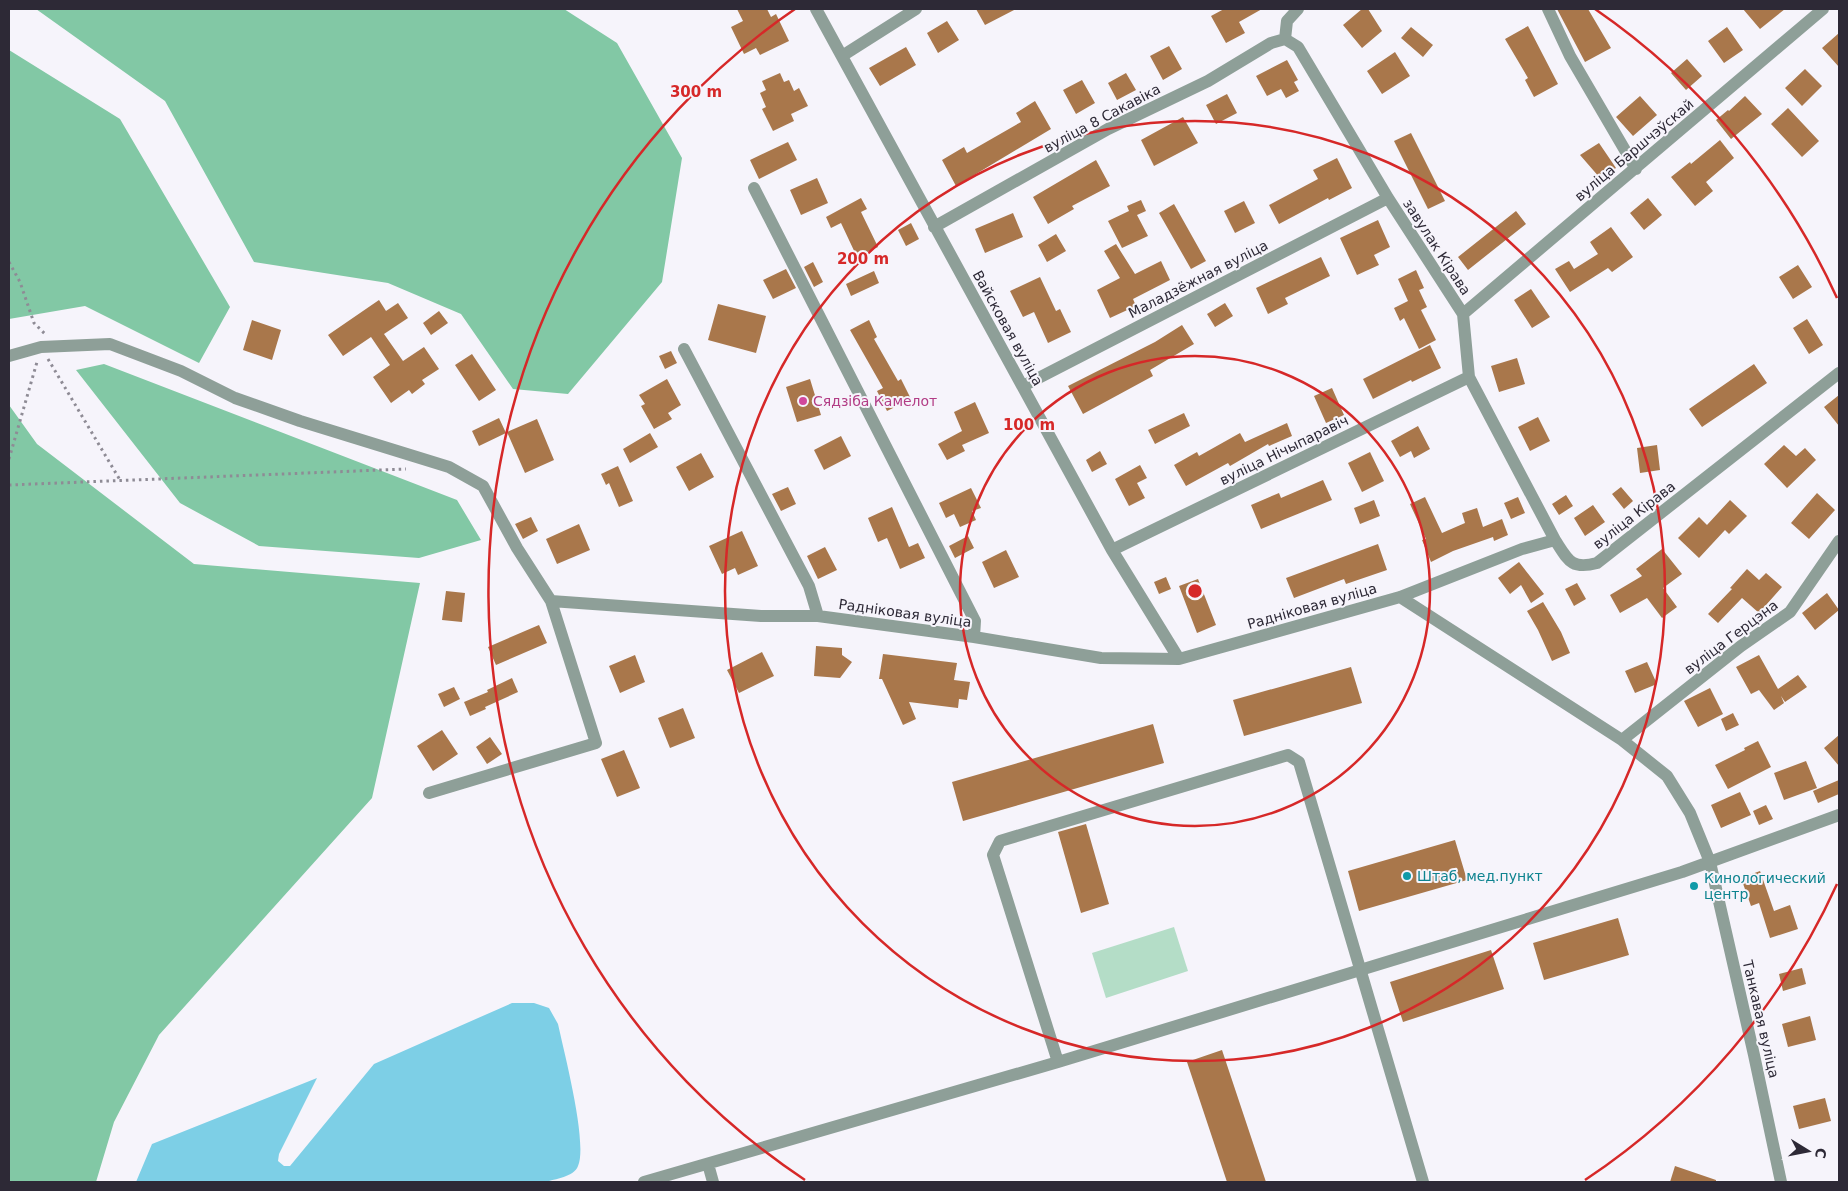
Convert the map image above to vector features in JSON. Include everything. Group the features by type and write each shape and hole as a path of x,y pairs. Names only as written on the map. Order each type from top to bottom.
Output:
{"street":[{"name":"Вайсковая вуліца","path":"816,9 1112,550 1179,659"},
{"path":"842,56 916,9"},
{"path":"1285,39 1287,21 1298,9"},
{"path":"1548,9 1570,56 1636,168"},
{"name":"вуліца Баршчэўскай","path":"1463,314 1823,9"},
{"name":"завулак Кірава","path":"1285,39 1298,47 1388,198 1463,314 1469,378 1555,540"},
{"name":"вуліца 8 Сакавіка","path":"934,227 1108,129 1208,81 1271,43 1285,39"},
{"path":"754,188 975,621 974,637"},
{"name":"Маладзёжная вуліца","path":"1022,386 1388,198"},
{"path":"9,356 41,347 110,344 181,371 235,398 300,421 449,467 483,486 551,601 596,743 429,793"},
{"name":"Радніковая вуліца","path":"684,349 809,586 818,616"},
{"name":"вуліца Кірава","path":"1555,540 1569,561 1582,567 1597,563 1839,373"},
{"name":"вуліца Нічыпаравіч","path":"1112,550 1469,378"},
{"path":"1400,597 1522,549 1555,540"},
{"name":"вуліца Герцэна","path":"1622,740 1741,646 1790,612 1839,541"},
{"path":"1400,597 1622,740 1667,776 1690,813 1710,862"},
{"name":"Радніковая вуліца","path":"551,601 761,616 818,616 974,637 1101,658 1179,659 1400,597"},
{"path":"1058,1062 993,855 1000,841 1288,755 1299,762 1362,970 1423,1182"},
{"path":"644,1182 1058,1062 1682,872 1839,815"},
{"name":"Танкавая вуліца","path":"1710,862 1781,1182"},
{"path":"708,1164 713,1182"}],"path":[{"path":"9,262 20,282 34,323 46,335"},
{"path":"9,459 41,347"},
{"path":"41,347 121,480"},
{"path":"9,485 409,468"}],"green space":[{"path":"36,9 564,9 617,43 682,158 662,282 568,394 513,389 461,314 388,283 254,262 165,101"},
{"path":"9,50 120,119 230,307 199,363 85,306 9,319"},
{"path":"104,364 457,500 481,540 419,558 259,546 180,503 76,370"},
{"path":"9,405 37,444 194,564 420,583 372,798 159,1035 114,1122 96,1182 9,1182"},
{"path":"1174,927 1188,971 1106,998 1092,953"}],"water":[{"path":"512,1003 534,1003 549,1008 558,1024 578,1118 580,1154 578,1166 573,1173 545,1182 136,1182 152,1144 317,1078 279,1154 278,1161 284,1166 290,1166 374,1064"}],"building":[{"path":"737,9 767,9 771,17 776,14 789,41 760,55 756,48 744,54 731,27 743,21"},
{"path":"976,9 1016,9 985,25"},
{"path":"1224,9 1262,9 1239,22 1245,33 1226,43 1211,16"},
{"path":"1362,9 1368,9 1382,31 1362,48 1343,25"},
{"path":"1557,9 1588,9 1611,48 1585,62"},
{"path":"1743,9 1785,9 1760,29"},
{"path":"947,21 959,40 938,53 927,33"},
{"path":"1528,26 1558,84 1534,97 1525,80 1528,78 1505,39"},
{"path":"1411,27 1433,45 1423,57 1401,38"},
{"path":"1727,27 1743,50 1724,63 1708,41"},
{"path":"1839,33 1839,67 1822,48"},
{"path":"1169,46 1182,69 1163,80 1150,56"},
{"path":"906,47 916,65 880,86 869,68"},
{"path":"1395,52 1410,76 1382,94 1367,71"},
{"path":"1687,59 1702,76 1686,90 1671,73"},
{"path":"1287,60 1298,80 1294,82 1299,91 1286,98 1281,89 1267,96 1256,76"},
{"path":"1805,69 1822,86 1802,106 1785,88"},
{"path":"780,73 784,82 789,80 794,91 799,88 808,106 791,114 794,121 773,131 762,109 766,107 760,93 766,90 762,81"},
{"path":"1126,73 1136,90 1117,100 1108,83"},
{"path":"1082,80 1095,103 1076,114 1063,90"},
{"path":"1227,94 1237,113 1216,124 1206,105"},
{"path":"1640,96 1657,115 1633,136 1616,117"},
{"path":"1745,96 1762,114 1731,139 1716,120"},
{"path":"1035,101 1051,129 956,186 942,160 964,147 967,153 1021,122 1016,113"},
{"path":"1788,108 1819,141 1802,157 1771,124"},
{"path":"1183,117 1198,143 1154,166 1141,140"},
{"path":"1411,133 1445,201 1428,209 1394,141"},
{"path":"1720,140 1734,158 1706,182 1713,191 1695,206 1671,177 1690,162 1691,164"},
{"path":"788,142 797,160 759,179 750,160"},
{"path":"1599,143 1616,168 1600,178 1580,155"},
{"path":"1337,158 1352,188 1329,200 1328,198 1279,224 1269,205 1318,179 1313,170"},
{"path":"1096,160 1110,186 1072,206 1074,209 1048,224 1033,197"},
{"path":"817,178 828,203 801,215 790,190"},
{"path":"861,198 867,209 861,212 878,247 857,257 841,223 831,228 826,217"},
{"path":"1648,198 1662,215 1644,230 1630,213"},
{"path":"1141,200 1146,211 1137,215 1148,236 1122,248 1108,221 1129,211 1127,206"},
{"path":"1244,201 1255,223 1235,233 1224,211"},
{"path":"1174,204 1206,261 1191,269 1159,213"},
{"path":"1516,211 1526,224 1468,270 1458,257"},
{"path":"1013,213 1023,237 985,253 975,229"},
{"path":"1378,220 1390,247 1374,255 1379,265 1357,275 1340,238"},
{"path":"911,223 919,239 906,246 898,230"},
{"path":"1611,227 1633,257 1612,272 1608,268 1570,292 1555,269 1569,261 1574,269 1598,254 1590,242"},
{"path":"1056,234 1066,251 1047,262 1038,245"},
{"path":"1116,244 1135,274 1161,261 1170,280 1133,299 1136,306 1110,318 1097,290 1120,278 1104,251"},
{"path":"1321,257 1330,276 1285,298 1288,304 1268,314 1256,288"},
{"path":"813,262 823,282 814,287 804,267"},
{"path":"1798,265 1812,287 1793,299 1779,277"},
{"path":"786,269 796,288 773,299 763,280"},
{"path":"1416,270 1424,288 1419,290 1427,307 1421,310 1436,340 1419,349 1404,318 1400,321 1394,308 1408,301 1398,279"},
{"path":"874,271 879,283 851,296 846,284"},
{"path":"1040,277 1056,311 1060,309 1071,332 1048,343 1034,312 1023,317 1010,291"},
{"path":"1531,289 1550,317 1532,328 1514,300"},
{"path":"379,300 386,311 398,303 408,318 384,334 403,361 424,347 439,369 422,380 425,384 412,394 409,390 391,403 373,377 390,365 371,337 343,356 328,335"},
{"path":"1225,303 1233,316 1215,327 1207,314"},
{"path":"718,304 766,316 756,353 708,340"},
{"path":"439,311 448,323 431,335 423,323"},
{"path":"1807,319 1823,345 1809,354 1793,328"},
{"path":"252,320 281,330 272,360 243,350"},
{"path":"869,320 877,337 874,339 898,381 901,379 911,399 887,411 877,391 883,388 850,330"},
{"path":"1182,325 1194,344 1150,370 1153,376 1083,414 1068,386 1155,342"},
{"path":"1430,345 1441,368 1412,382 1411,380 1373,399 1363,379"},
{"path":"671,351 677,363 665,369 659,356"},
{"path":"472,354 496,390 479,401 455,365"},
{"path":"1517,358 1525,384 1499,392 1491,366"},
{"path":"1754,364 1767,383 1702,427 1689,409"},
{"path":"667,379 681,405 668,413 672,419 654,429 641,406 645,404 639,395"},
{"name":"Сядзіба Камелот","path":"810,379 821,415 797,422 786,387"},
{"path":"1332,388 1344,415 1326,423 1314,396"},
{"path":"1839,395 1839,426 1824,407"},
{"path":"975,402 989,433 962,445 965,451 947,460 938,444 962,431 954,412"},
{"path":"1184,413 1190,426 1155,444 1148,430"},
{"path":"1538,417 1550,441 1530,451 1518,427"},
{"path":"499,418 506,433 479,446 472,431"},
{"path":"537,419 554,460 525,473 507,432"},
{"path":"1287,423 1292,436 1269,446 1268,444 1230,466 1228,463 1186,486 1174,465 1197,452 1199,456 1240,433 1245,442"},
{"path":"1418,426 1430,449 1414,458 1411,451 1400,457 1391,441"},
{"path":"650,433 658,447 630,463 623,449"},
{"path":"841,436 851,456 824,470 814,450"},
{"path":"1657,445 1660,470 1640,473 1637,448"},
{"path":"1784,445 1796,456 1805,448 1816,460 1787,488 1764,464"},
{"path":"1100,451 1107,464 1092,472 1086,460"},
{"path":"1370,452 1384,481 1362,492 1348,463"},
{"path":"701,453 714,477 689,491 676,467"},
{"path":"1140,465 1147,478 1137,483 1145,498 1129,506 1115,479"},
{"path":"618,466 633,501 619,507 609,483 606,485 601,474"},
{"path":"1323,480 1332,500 1261,529 1251,505 1279,493 1281,498"},
{"path":"788,487 796,504 781,511 772,494"},
{"path":"1621,487 1633,501 1624,509 1612,494"},
{"path":"971,488 981,508 972,511 976,520 960,527 954,514 946,518 939,503"},
{"path":"1817,493 1835,510 1809,539 1791,523"},
{"path":"1566,495 1573,506 1559,515 1552,504"},
{"path":"1425,497 1442,533 1465,523 1462,513 1477,508 1483,527 1502,519 1508,535 1494,541 1493,537 1453,551 1431,562 1422,540 1426,539 1410,504"},
{"path":"1518,497 1525,513 1511,519 1504,503"},
{"path":"1374,500 1380,516 1360,524 1354,508"},
{"path":"1730,500 1747,516 1729,534 1725,530 1699,558 1678,538 1699,517 1707,525"},
{"path":"1593,505 1605,522 1585,536 1574,518"},
{"path":"892,507 909,547 918,543 925,558 900,569 887,538 878,542 868,518"},
{"path":"531,517 538,531 523,539 515,524"},
{"path":"579,524 590,550 557,564 546,539"},
{"path":"742,531 758,566 738,575 735,568 722,574 709,546"},
{"path":"968,536 974,548 955,558 949,546"},
{"path":"1378,544 1387,570 1346,584 1344,579 1294,598 1286,578"},
{"path":"825,547 837,570 818,579 807,556"},
{"path":"1662,549 1682,574 1663,588 1677,607 1662,618 1647,598 1620,613 1610,595 1642,576 1636,569"},
{"path":"1006,550 1019,577 994,588 982,562"},
{"path":"1519,562 1544,594 1531,603 1521,585 1510,594 1498,578"},
{"path":"1747,569 1759,580 1766,573 1782,587 1759,613 1742,598 1718,623 1708,614 1732,589 1730,588"},
{"path":"1166,577 1171,589 1159,594 1154,582"},
{"path":"1198,579 1216,625 1197,633 1179,586"},
{"path":"1577,583 1586,599 1574,606 1565,589"},
{"path":"446,591 465,593 462,622 442,620"},
{"path":"1827,593 1839,610 1815,630 1802,613"},
{"path":"1543,602 1561,632 1570,653 1552,661 1527,611"},
{"path":"539,625 547,643 496,665 488,647"},
{"path":"816,646 842,648 842,655 852,662 840,678 814,676"},
{"path":"762,652 774,676 739,693 727,670"},
{"path":"883,654 957,663 954,680 970,682 967,700 959,699 958,708 909,702 916,719 903,725 882,679 879,679"},
{"path":"635,655 645,682 620,693 609,666"},
{"path":"1759,655 1778,689 1798,675 1807,687 1785,702 1781,696 1784,703 1774,710 1759,690 1751,694 1736,667"},
{"path":"1647,662 1657,684 1635,693 1625,671"},
{"path":"1351,667 1362,703 1244,736 1233,700"},
{"path":"512,678 518,692 470,716 464,702 488,692 487,690"},
{"path":"454,687 460,699 444,707 438,694"},
{"path":"1710,688 1723,714 1698,727 1684,701"},
{"path":"683,708 695,738 670,748 658,718"},
{"path":"1733,713 1739,725 1726,731 1721,719"},
{"path":"1153,724 1164,763 963,821 952,782"},
{"path":"442,730 458,754 433,771 417,746"},
{"path":"1839,735 1839,766 1824,748"},
{"path":"490,737 502,754 487,764 476,747"},
{"path":"1758,741 1771,767 1728,789 1715,765 1745,750 1744,748"},
{"path":"624,750 640,788 617,797 601,759"},
{"path":"1806,761 1817,788 1784,800 1774,773"},
{"path":"1839,780 1839,794 1818,803 1813,791"},
{"path":"1740,792 1751,815 1721,828 1711,805"},
{"path":"1766,805 1773,819 1759,825 1753,811"},
{"path":"1086,824 1109,904 1081,913 1058,832"},
{"name":"Штаб, мeд.пункт","path":"1455,840 1467,880 1359,911 1348,871"},
{"path":"1760,871 1774,911 1790,905 1798,929 1770,938 1759,903 1751,906 1741,878"},
{"path":"1618,918 1629,955 1544,980 1533,943"},
{"path":"1491,950 1504,989 1403,1022 1390,982"},
{"path":"1802,968 1806,984 1783,991 1779,974"},
{"path":"1810,1016 1816,1040 1788,1047 1782,1024"},
{"path":"1222,1050 1266,1182 1227,1182 1187,1062"},
{"path":"1825,1098 1831,1121 1799,1129 1793,1106"},
{"path":"1675,1166 1716,1180 1716,1182 1670,1182"}],"place":[{"name":"Сядзіба Камелот","path":"803,401"},
{"name":"Штаб, мeд.пункт","path":"1407,876"},
{"name":"Кинологический центр","path":"1694,886"}]}
